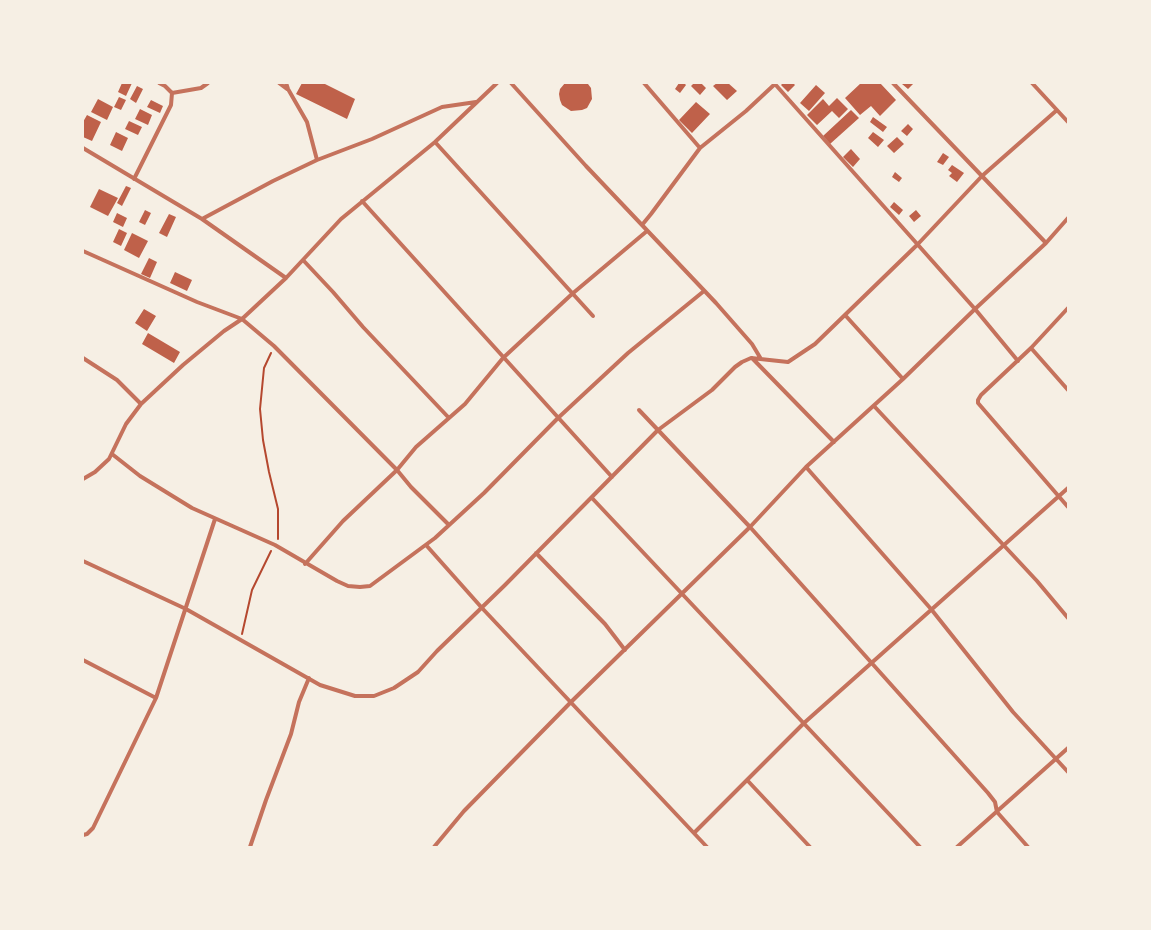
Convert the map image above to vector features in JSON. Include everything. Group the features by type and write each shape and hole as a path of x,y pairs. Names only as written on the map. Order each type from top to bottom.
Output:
{"street":[{"path":"134,179 171,106 172,93 165,86 159,83"},
{"path":"172,93 201,88 208,83"},
{"path":"279,83 288,89"},
{"path":"286,83 307,122 317,160"},
{"path":"83,479 102,466 112,454 126,424 141,404 183,365 224,331 242,319 286,278 341,219 436,142 497,83"},
{"path":"511,83 646,231 716,303 752,344 761,359"},
{"path":"644,83 700,148"},
{"path":"642,225 700,148 746,111 775,83 975,309 1018,361"},
{"path":"893,83 1046,243"},
{"path":"1032,83 1068,122"},
{"path":"202,220 273,181 317,160 372,139 442,107 476,102"},
{"path":"83,561 186,609 320,685 355,696 374,696 394,688 418,672 437,651 592,498 658,430 712,390 735,367 751,358 788,362 815,344 918,244 982,176 1057,110"},
{"path":"436,142 593,316"},
{"path":"83,148 202,220 286,278"},
{"path":"362,201 612,477"},
{"path":"434,847 464,811 571,702 750,527 806,467 903,379 1046,243 1068,218"},
{"path":"306,564 343,521 397,470 416,447 465,404 503,358 572,294 646,231"},
{"path":"83,251 197,302 242,319 274,346 397,470 411,487 448,524"},
{"path":"303,260 363,327 449,418"},
{"path":"112,454 140,476 192,508 275,544 306,564 348,586 370,586 384,574 426,545 484,493 558,418 628,353 704,291"},
{"path":"1068,308 1031,348 981,395 978,403 1068,506"},
{"path":"845,315 903,379"},
{"path":"1031,348 1068,390"},
{"path":"83,358 117,380 141,404"},
{"path":"751,358 834,442"},
{"path":"874,406 1054,600 1068,618"},
{"path":"639,410 750,527 988,793 995,802 997,812 1028,847"},
{"path":"806,467 931,609 1013,712 1068,772"},
{"path":"694,833 804,723 1068,488"},
{"path":"592,498 920,847"},
{"path":"83,835 87,834 93,828 156,698 215,519"},
{"path":"426,545 482,608 707,847"},
{"path":"536,553 605,624 625,650"},
{"path":"83,660 156,698"},
{"path":"250,847 291,734 299,702 309,678"},
{"path":"957,847 1068,748"},
{"path":"748,780 810,847"}],"path":[{"path":"241,641 252,590 278,538 278,509 266,459 260,409 264,368 274,346"}],"building":[{"path":"122,83 132,83 126,96 118,92"},
{"path":"302,83 323,83 355,99 347,119 296,94"},
{"path":"565,83 588,84 591,88 592,99 587,108 571,111 562,105 559,94 560,89"},
{"path":"679,83 684,83 686,85 680,93 675,89"},
{"path":"694,83 701,83 706,88 700,95 691,86"},
{"path":"717,83 728,83 737,91 727,100 713,86"},
{"path":"783,83 793,83 795,85 788,92 781,85"},
{"path":"861,83 880,83 896,100 880,116 871,106 860,115 845,98"},
{"path":"914,83 908,89 902,84"},
{"path":"816,85 825,93 809,111 800,103"},
{"path":"137,86 143,89 136,103 130,99"},
{"path":"119,97 126,100 121,110 114,107"},
{"path":"837,98 848,109 839,118 832,111 817,125 807,115 823,99 829,106"},
{"path":"98,99 113,107 107,120 91,112"},
{"path":"151,100 163,106 160,113 147,107"},
{"path":"696,102 710,114 692,133 679,120"},
{"path":"140,109 152,115 148,125 135,119"},
{"path":"851,110 859,118 830,144 823,136"},
{"path":"87,115 101,122 92,141 83,137 83,122"},
{"path":"873,117 887,127 883,132 870,122"},
{"path":"129,121 142,127 138,135 125,129"},
{"path":"908,124 913,129 907,136 901,131"},
{"path":"116,132 128,138 122,151 110,145"},
{"path":"873,132 884,140 878,147 868,138"},
{"path":"897,137 904,144 894,153 887,146"},
{"path":"851,149 860,159 853,167 843,157"},
{"path":"943,153 949,157 943,165 937,162"},
{"path":"952,165 964,173 957,182 949,176 952,173 948,170"},
{"path":"895,172 902,178 899,182 892,177"},
{"path":"126,186 131,188 122,206 117,203"},
{"path":"99,189 118,198 108,216 90,207"},
{"path":"894,202 903,210 899,215 890,207"},
{"path":"145,210 151,213 145,225 139,222"},
{"path":"916,210 921,216 914,222 909,216"},
{"path":"117,213 127,218 123,227 113,222"},
{"path":"169,214 176,217 167,237 159,233"},
{"path":"119,229 127,233 121,246 113,242"},
{"path":"132,233 148,241 139,258 124,250"},
{"path":"149,258 157,262 150,278 141,274"},
{"path":"175,272 192,280 187,291 170,283"},
{"path":"144,309 156,316 147,331 135,323"},
{"path":"148,333 180,352 174,363 142,344"}]}
